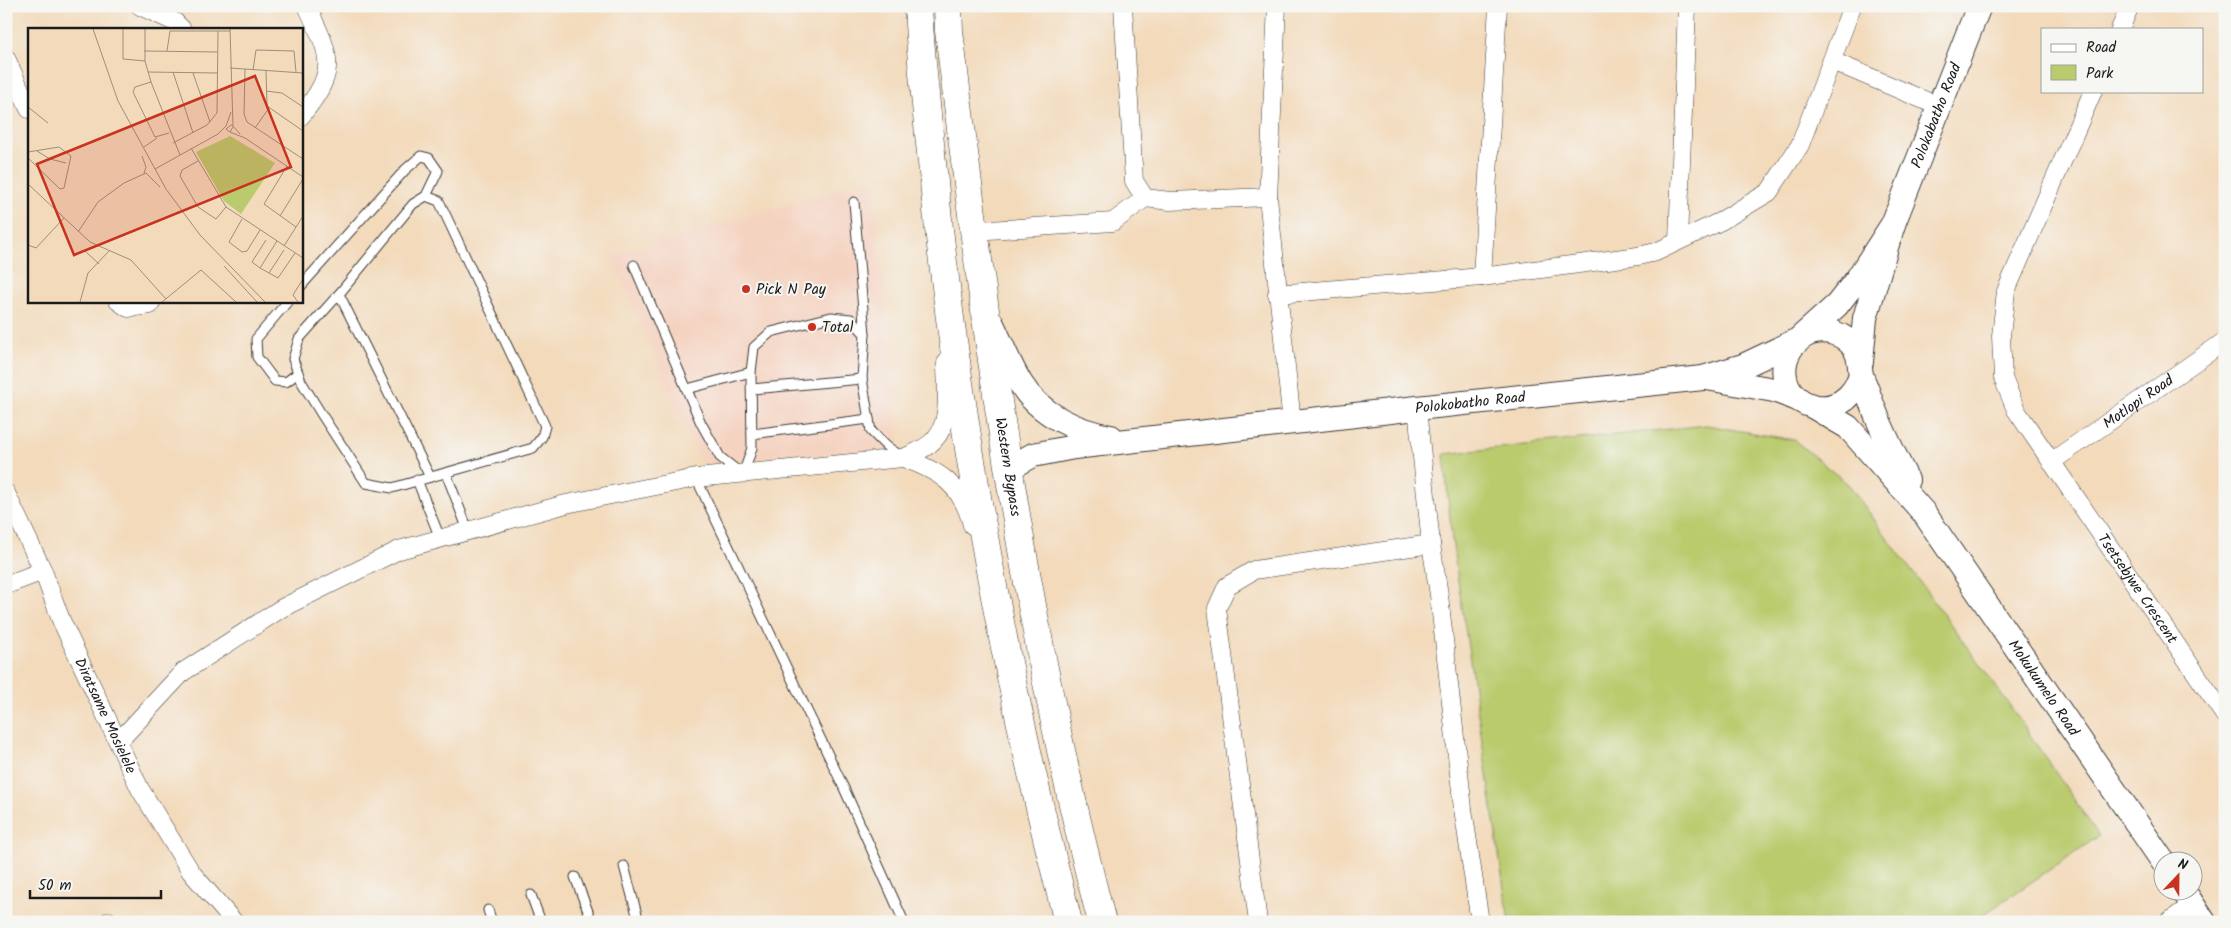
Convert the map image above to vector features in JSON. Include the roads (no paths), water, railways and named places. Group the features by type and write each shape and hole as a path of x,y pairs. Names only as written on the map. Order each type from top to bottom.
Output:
{"highway":[{"path":"918,6 947,303 970,464 1003,638 1049,848 1068,922"},
{"name":"Western Bypass","path":"948,6 949,31 982,304 1008,469 1045,682 1082,848 1102,922"}],"street":[{"path":"140,6 175,22 181,28"},
{"path":"302,115 320,93 328,70 327,47 307,6"},
{"path":"1123,6 1134,181 1146,198"},
{"path":"1277,6 1268,197 1292,423"},
{"path":"1482,277 1498,6"},
{"path":"1678,241 1686,6"},
{"path":"1277,294 1482,277 1638,256 1656,252 1721,221 1769,192 1800,145 1852,6"},
{"name":"Polokabatho Road","path":"1893,224 1979,6"},
{"path":"2120,28 2130,6"},
{"path":"6,58 28,107"},
{"path":"1832,61 1938,106"},
{"name":"Tsetsebjwe Crescent","path":"2093,92 2006,291 2001,336 2003,378 2016,410 2225,716"},
{"path":"973,230 1113,222 1146,198 1170,201 1268,197"},
{"path":"1893,224 1865,318 1861,368 1857,387 1850,397 1839,404 1827,408 1806,403 1789,388 1785,376 1785,362 1790,350 1798,340 1837,305 1893,224"},
{"path":"119,302 128,308 150,305 152,302"},
{"path":"119,741 183,672 282,608 399,550 566,504 696,478 743,475 903,458 922,449 934,440 942,430 945,416 947,303"},
{"path":"982,304 1022,386 1038,404 1059,420 1081,430 1136,441"},
{"path":"1798,340 1809,334 1822,331 1836,333 1851,345 1861,368 1876,415 1924,513"},
{"name":"Polokobatho Road","path":"1008,469 1032,455 1050,451 1417,408 1703,378 1743,366 1798,340"},
{"name":"Motlopi Road","path":"2051,462 2225,341"},
{"path":"1703,378 1774,390 1806,403 1848,426 1924,513"},
{"path":"1417,408 1431,544 1440,594 1463,809 1480,922"},
{"path":"903,458 940,474 963,499 1003,638"},
{"name":"Diratsame Mosielele","path":"6,493 43,571 61,620 140,789 191,872 234,922"},
{"name":"Mokukumelo Road","path":"1924,513 2155,850"},
{"path":"1258,922 1217,608 1227,586 1254,570 1431,544"},
{"path":"6,585 43,571"},
{"path":"2168,922 2193,906"}],"lane":[{"path":"302,285 405,170 421,156 429,158 438,171 426,196 413,204 339,294 299,339 293,359 298,373 320,412 366,483 392,488 533,448 542,437 545,426 439,201 426,196"},
{"path":"854,202 865,334 862,378 869,419 872,431 886,446 903,458"},
{"path":"634,266 702,423 720,457 743,475 752,448 752,372 754,347 771,332 831,317 851,319 865,334"},
{"path":"339,294 430,477"},
{"path":"287,302 256,339 257,357 275,381 286,382 298,373"},
{"path":"687,388 752,372"},
{"path":"752,389 862,378"},
{"path":"752,434 869,419"},
{"path":"446,473 468,530"},
{"path":"696,478 826,750 904,922"},
{"path":"417,480 440,538"},
{"path":"624,866 639,922"},
{"path":"576,877 592,922"},
{"path":"531,895 541,922"},
{"path":"488,910 492,922"}],"place":[{"name":"Pick N Pay","path":"746,289"},
{"name":"Total","path":"812,327"}]}
